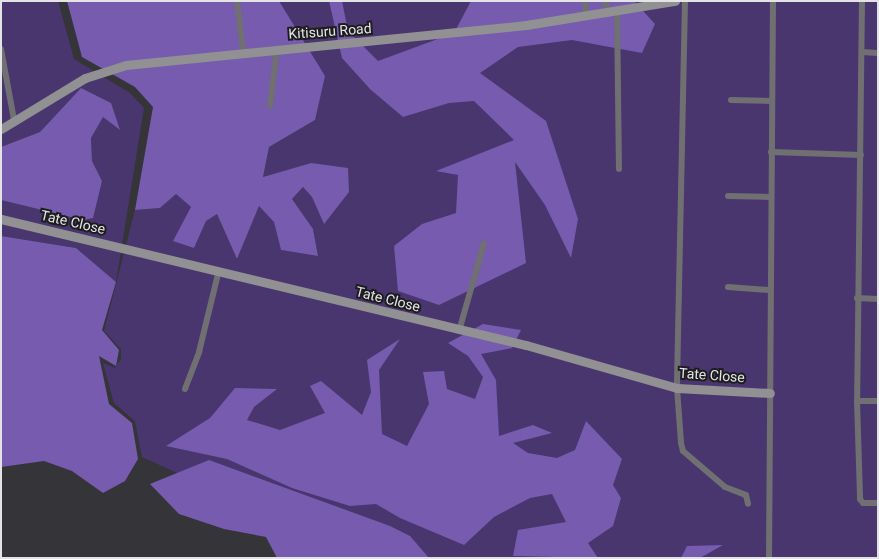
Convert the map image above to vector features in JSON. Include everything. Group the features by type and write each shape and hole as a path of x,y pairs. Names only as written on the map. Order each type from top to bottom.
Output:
{"street":[{"path":"237,1 243,50"},
{"path":"584,1 586,14"},
{"path":"605,1 612,10 619,169"},
{"name":"Kitisuru Road","path":"1,129 85,78 126,65 243,50 409,38 526,25 586,14 675,1"},
{"path":"685,1 677,388 683,450 725,487 746,495 748,504"},
{"path":"769,558 769,290 773,1"},
{"path":"862,1 861,156 857,298 857,401 860,499 863,503 878,503"},
{"path":"270,106 277,48"},
{"path":"1,49 14,120"},
{"path":"862,52 878,53"},
{"path":"731,100 772,101"},
{"path":"771,152 861,156"},
{"path":"728,196 771,196"},
{"name":"Tate Close","path":"1,219 219,270 459,331 526,345 677,388 770,392"},
{"path":"459,331 484,243"},
{"path":"185,389 199,352 219,270"},
{"path":"728,287 769,290"},
{"path":"857,298 878,300"},
{"path":"857,401 878,401"}],"shaded area":[{"path":"1,1 58,1 74,59 130,93 144,108 116,282 76,248 1,236 1,200 83,220 102,181 92,161 91,138 103,116 119,130 81,88 40,132 1,147"},
{"path":"67,1 279,1 325,76 315,120 269,147 263,177 311,163 348,168 349,192 324,224 312,197 303,187 292,199 313,229 318,256 281,250 274,222 259,206 237,259 217,214 206,221 194,248 173,241 191,207 176,194 160,208 135,210 153,107 135,87 82,57"},
{"path":"279,1 878,1 878,558 365,558 142,457 135,421 114,403 103,363 115,368 121,359 121,349 104,331 135,210 160,208 176,194 191,207 194,248 206,220 217,214 237,259 259,206 274,221 281,250 318,256 313,229 292,199 303,187 312,197 324,223 311,163 263,177 269,147 315,120 294,28"},
{"path":"329,1 342,1 348,31 378,61 454,33 471,1 634,1 655,24 642,53 572,40 518,47 480,73 546,121 578,219 571,258 545,205 515,162 526,263 439,305 398,291 394,246 422,224 456,213 458,175 436,171 514,140 474,101 449,103 403,117 370,89 342,58"},
{"path":"81,88 111,103 120,130 103,117 91,138 92,161 102,181 93,218 83,220 1,200 1,147 40,132"},
{"path":"1,236 76,248 116,282 102,330 119,350 116,366 99,356 109,404 132,423 138,459 125,481 103,493 72,471 44,461 1,467"},
{"path":"483,324 521,330 512,348 481,354 496,380 499,436 533,425 552,433 513,443 528,453 557,458 575,450 586,421 622,459 613,485 621,498 613,526 588,543 598,558 513,556 518,530 566,522 552,494 530,498 494,517 464,545 400,518 376,504 350,506 292,488 227,459 166,446 210,418 235,388 277,389 254,407 247,420 280,430 325,413 310,386 321,381 362,415 371,392 367,360 400,339 379,370 382,434 407,446 429,404 423,372 444,371 447,389 475,399 483,377 468,356 448,343"},
{"path":"209,460 390,526 410,536 429,558 277,558 266,537 224,529 179,514 150,484"},
{"path":"723,545 700,558 681,558 687,546"}]}
